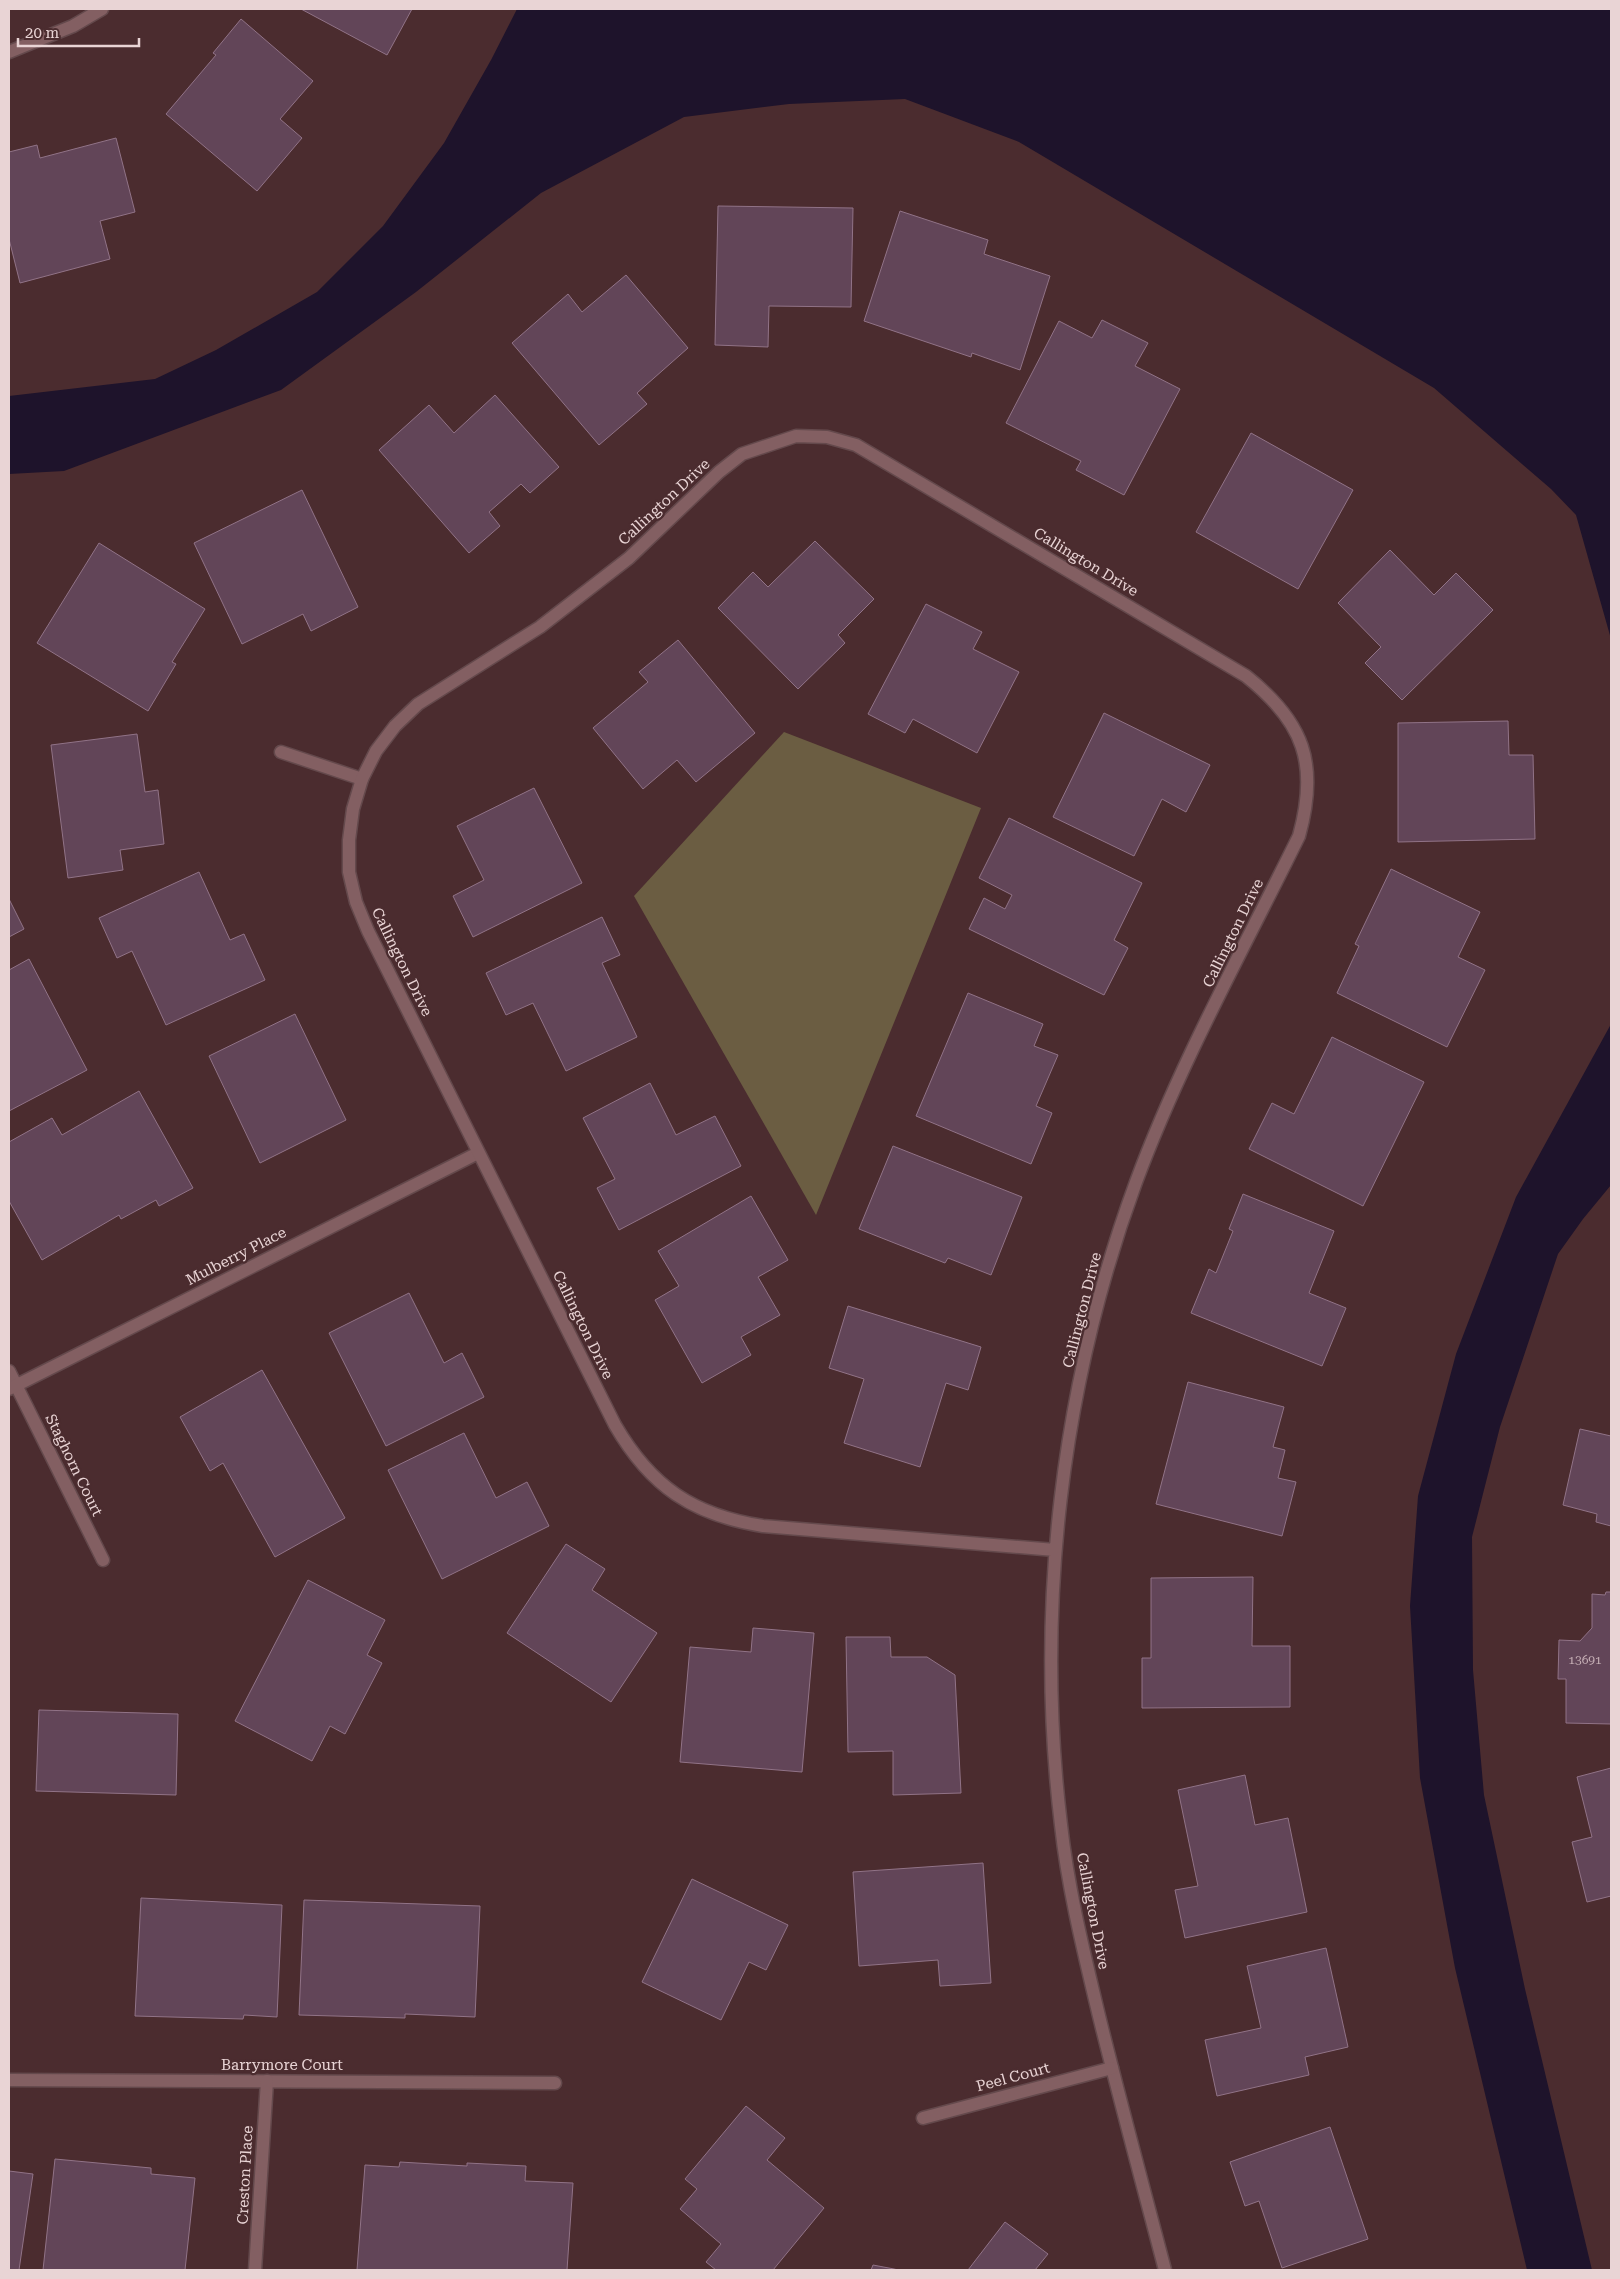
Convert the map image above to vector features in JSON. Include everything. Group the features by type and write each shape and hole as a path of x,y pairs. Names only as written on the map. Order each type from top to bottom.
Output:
{"street":[{"path":"9,52 73,26 102,9"},
{"name":"Callington Drive","path":"1055,1550 763,1526 732,1521 710,1514 676,1495 651,1476 630,1452 615,1425 368,932 356,902 350,872 349,840 353,809 362,779 376,751 395,726 418,704 540,627 629,558 719,472 742,454 796,436 827,437 856,445 1246,676 1270,695 1290,719 1302,746 1308,776 1307,807 1299,836 1180,1077 1136,1182 1101,1290 1070,1429 1055,1550 1052,1598 1052,1712 1061,1825 1080,1937 1165,2270"},
{"path":"281,752 362,779"},
{"name":"Mulberry Place","path":"12,1387 478,1153"},
{"name":"Staghorn Court","path":"9,1371 12,1387 103,1560"},
{"name":"Peel Court","path":"923,2118 1112,2068"},
{"name":"Barrymore Court","path":"9,2080 555,2084"},
{"name":"Creston Place","path":"255,2270 266,2081"}],"shaded area":[{"path":"517,9 1611,9 1611,639 1576,515 1551,489 1434,388 1019,142 905,99 789,104 684,117 541,193 416,292 281,390 64,471 9,474 9,396 155,379 216,350 317,292 383,226 444,143 491,60"},
{"path":"784,732 981,808 816,1215 634,896"},
{"path":"1611,1024 1611,1185 1558,1254 1500,1427 1472,1537 1473,1670 1484,1795 1525,1989 1592,2270 1527,2270 1455,1968 1420,1778 1410,1606 1418,1496 1456,1354 1516,1197"}],"building":[{"path":"301,9 412,9 387,55"},
{"path":"241,19 313,81 280,119 302,138 257,191 166,114 216,55 213,53"},
{"path":"116,138 135,212 100,221 110,259 20,283 9,239 9,152 37,145 40,158"},
{"path":"718,206 853,208 851,307 769,306 768,347 715,345"},
{"path":"900,211 988,240 984,254 1050,276 1020,370 972,353 971,357 864,321"},
{"path":"626,275 688,348 637,393 647,404 599,445 512,343 568,294 582,312"},
{"path":"1102,320 1148,343 1135,366 1180,389 1124,495 1076,470 1081,461 1006,423 1059,321 1092,338"},
{"path":"495,395 559,467 530,493 521,484 489,512 500,526 469,553 379,450 429,405 454,433"},
{"path":"1251,433 1353,490 1298,589 1196,532"},
{"path":"302,490 358,607 311,631 303,614 242,644 194,543"},
{"path":"815,541 874,599 838,635 845,643 798,689 718,608 753,572 768,587"},
{"path":"99,543 205,609 172,662 176,664 148,711 37,643"},
{"path":"1390,550 1434,595 1456,573 1493,610 1402,700 1365,663 1381,647 1338,603"},
{"path":"926,604 982,632 973,649 1019,672 977,753 913,719 905,733 868,714"},
{"path":"678,640 755,733 696,782 677,760 643,789 593,728 648,682 639,672"},
{"path":"1104,713 1210,765 1186,812 1162,799 1134,856 1053,817"},
{"path":"1508,721 1509,755 1533,755 1535,839 1398,842 1398,723"},
{"path":"137,734 145,792 158,790 164,844 120,850 123,870 68,878 51,745"},
{"path":"534,788 582,883 473,937 453,896 484,880 457,826"},
{"path":"1009,818 1142,883 1114,940 1128,948 1104,995 969,929 984,898 1005,909 1012,895 979,878"},
{"path":"1391,869 1480,912 1458,957 1485,970 1447,1047 1337,993 1359,946 1355,944"},
{"path":"199,872 230,940 244,934 265,980 166,1025 132,951 117,958 99,918"},
{"path":"9,899 24,929 9,937"},
{"path":"602,917 620,955 602,963 637,1037 566,1071 533,1003 506,1015 486,973"},
{"path":"29,959 87,1070 9,1111 9,970"},
{"path":"968,993 1043,1024 1034,1046 1058,1055 1036,1106 1052,1113 1031,1164 916,1116"},
{"path":"295,1014 346,1120 260,1163 209,1056"},
{"path":"1332,1037 1424,1082 1363,1206 1249,1149 1272,1103 1294,1114"},
{"path":"650,1083 676,1135 715,1116 741,1166 619,1230 597,1188 615,1179 583,1118"},
{"path":"139,1091 193,1188 159,1206 156,1200 121,1219 119,1215 42,1260 9,1201 9,1142 52,1118 62,1135"},
{"path":"893,1146 1022,1197 991,1275 948,1258 945,1263 859,1229"},
{"path":"1243,1194 1334,1231 1309,1293 1346,1308 1322,1366 1191,1313 1209,1269 1216,1273 1233,1231 1229,1229"},
{"path":"751,1196 788,1260 758,1277 780,1315 741,1337 751,1355 702,1383 655,1300 679,1286 658,1251"},
{"path":"409,1293 444,1363 462,1353 484,1397 386,1446 329,1333"},
{"path":"848,1306 981,1347 968,1390 946,1383 920,1467 844,1443 864,1379 829,1368"},
{"path":"262,1370 345,1518 275,1557 223,1463 210,1471 180,1417"},
{"path":"1188,1382 1284,1407 1273,1447 1285,1450 1278,1478 1296,1482 1282,1536 1156,1504"},
{"path":"1580,1429 1611,1436 1611,1526 1596,1522 1597,1514 1563,1505"},
{"path":"464,1433 496,1498 527,1482 549,1526 442,1579 388,1470"},
{"path":"566,1544 605,1569 592,1590 657,1633 611,1702 507,1633"},
{"path":"1253,1577 1252,1646 1290,1646 1290,1707 1142,1708 1142,1658 1151,1658 1151,1578"},
{"path":"308,1580 385,1620 367,1655 382,1663 345,1734 330,1726 312,1761 235,1721"},
{"path":"1606,1592 1611,1592 1611,1724 1566,1723 1566,1679 1558,1679 1559,1640 1580,1641 1592,1628 1592,1594 1605,1595"},
{"path":"753,1628 814,1633 802,1772 680,1762 690,1647 751,1652"},
{"path":"846,1637 890,1637 891,1657 927,1657 955,1675 961,1793 893,1795 893,1751 848,1752"},
{"path":"39,1710 178,1714 176,1795 36,1791"},
{"path":"1611,1768 1611,1896 1587,1902 1572,1842 1592,1837 1577,1777"},
{"path":"1245,1775 1255,1825 1288,1818 1307,1912 1185,1938 1175,1890 1198,1886 1178,1790"},
{"path":"983,1863 991,1983 940,1986 938,1960 859,1966 853,1872"},
{"path":"692,1879 788,1925 766,1970 749,1962 721,2020 642,1982"},
{"path":"141,1898 282,1905 277,2017 244,2015 243,2019 135,2016"},
{"path":"304,1900 480,1906 475,2017 405,2014 405,2018 299,2015"},
{"path":"1326,1948 1348,2047 1305,2057 1309,2075 1217,2096 1205,2040 1261,2028 1247,1966"},
{"path":"746,2106 785,2138 767,2160 824,2208 773,2270 716,2270 706,2262 721,2244 680,2209 697,2189 685,2179"},
{"path":"1330,2127 1368,2239 1282,2268 1259,2201 1245,2206 1230,2162"},
{"path":"55,2159 151,2168 151,2174 195,2178 185,2270 43,2270"},
{"path":"400,2162 467,2166 467,2163 526,2166 525,2181 573,2183 567,2270 357,2270 365,2165 399,2167"},
{"path":"9,2171 33,2174 19,2270 9,2270"},
{"path":"1005,2222 1048,2254 1035,2270 968,2270"},
{"path":"873,2265 894,2269 898,2270 871,2270"}]}
